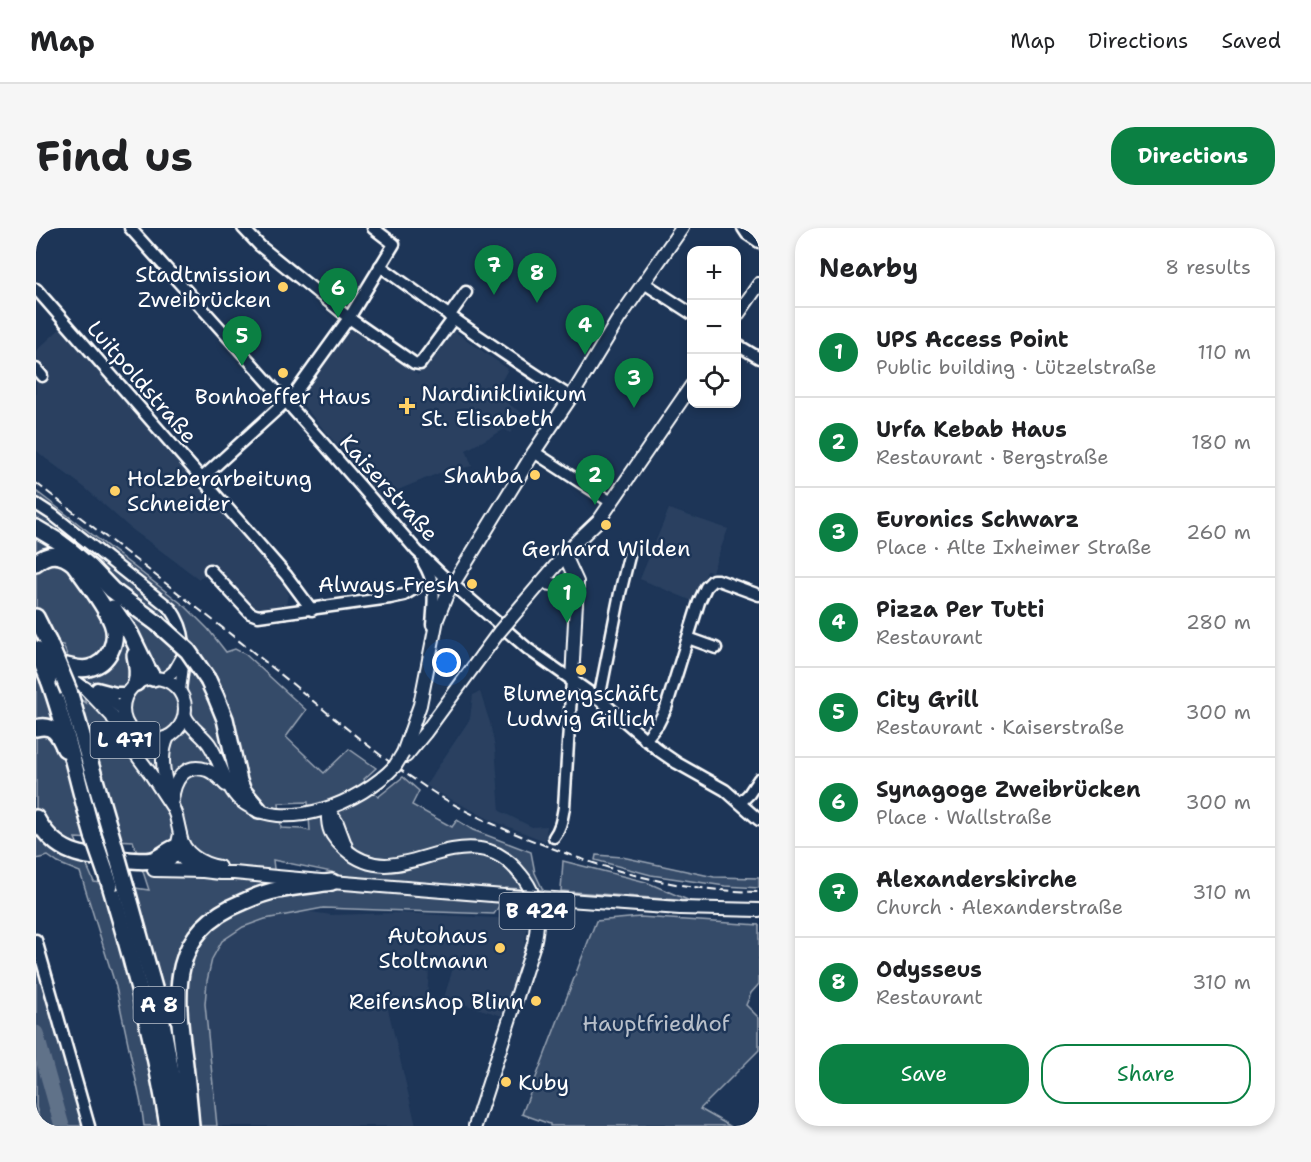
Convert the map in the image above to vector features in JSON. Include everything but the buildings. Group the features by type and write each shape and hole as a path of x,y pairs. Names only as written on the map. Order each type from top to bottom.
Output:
{"highway":[{"path":"36,528 58,541 112,590 158,624 188,651 208,680 225,719 242,788 260,810"},
{"path":"36,563 49,555 66,557 74,564 92,590 110,618 115,631 115,639 109,655 90,668 79,668 42,659"},
{"path":"81,560 130,633 147,668 159,678"},
{"path":"92,590 114,616 130,642 138,670 138,678 132,688"},
{"path":"36,605 37,619"},
{"name":"A 8","path":"37,619 49,680 66,728 94,839 110,885 145,1007 168,1126"},
{"name":"A 8","path":"42,646 69,683 159,1006 181,1126"},
{"path":"36,728 49,727 58,734 79,783"},
{"path":"36,818 48,835 58,844 69,851 93,857 146,861 155,859 180,843"},
{"path":"36,836 56,855 81,866 154,870"},
{"path":"191,1126 178,995 183,960 188,949 200,930 215,916 275,883 332,882"}],"main road":[{"path":"404,754 420,705 437,619 452,584 618,320 682,228"},
{"path":"741,310 759,284"},
{"path":"170,800 177,779 193,769 209,771 247,805 280,815 328,809 356,796 381,780 425,733 499,632 577,541 596,523 687,392"},
{"path":"566,554 576,582 572,680"},
{"path":"541,583 562,586 572,595 576,605"},
{"path":"159,678 172,683 180,691 185,703 185,716 181,725 170,735 157,740 137,734 130,728 123,711 124,703 132,688 144,679 159,678"},
{"name":"L 471","path":"85,688 112,716 122,735 170,800"},
{"path":"185,716 189,724 209,745 233,792"},
{"path":"170,735 163,750 163,770 170,800"},
{"path":"170,735 191,737 213,752"},
{"path":"145,738 155,755 177,819 180,843 178,854 203,871"},
{"name":"B 424","path":"328,809 329,830 338,843 367,862 393,865 457,849 490,851 517,870 533,894 538,920 534,944 475,1126"},
{"path":"154,870 173,857 180,843"},
{"path":"180,843 204,863 275,883"},
{"path":"154,870 234,873"},
{"path":"332,882 680,908 759,910"}],"street":[{"name":"Kaiserstraße","path":"130,228 417,551 452,584 528,649 599,699 645,740 677,763 725,790 759,820"},
{"path":"243,228 260,246 349,318 414,363 420,364 466,292"},
{"path":"201,479 295,393 349,318 394,244 373,228"},
{"path":"743,228 747,234 759,242"},
{"path":"380,266 451,318 571,397"},
{"path":"644,284 687,311"},
{"name":"Luitpoldstraße","path":"36,289 286,575 312,610"},
{"path":"741,347 759,358"},
{"path":"534,452 611,502"},
{"path":"36,504 84,539 171,609 182,627 184,637 180,691"},
{"path":"417,551 434,584 431,642"},
{"path":"599,699 630,552"},
{"path":"210,570 250,614 258,616 390,598 404,595 417,588"},
{"path":"645,740 658,724 666,708 699,602 713,579 759,595"},
{"path":"688,639 716,648"},
{"path":"159,678 178,666 184,651"},
{"path":"42,659 69,683 112,701 123,711"},
{"path":"554,837 562,822 564,807 572,680"},
{"path":"69,683 116,693 132,688"},
{"path":"741,802 759,779"},
{"path":"36,940 89,1126"}],"shaded area":[{"name":"Nardiniklinikum St. Elisabeth","path":"350,326 418,375 451,329 508,369 494,394 523,414 510,433 505,429 466,450 472,466 439,473 381,497 297,398"},
{"path":"62,327 285,582 288,594 286,604 253,608 214,565 199,579 129,527 84,487 36,450 36,383 48,373 36,358 36,351"},
{"path":"669,509 728,529 712,572 707,571 695,602 640,579"},
{"path":"480,692 495,748 500,811 532,827 547,826 545,841 489,819 426,785 470,719 473,695"},
{"path":"298,910 331,915 401,913 529,920 506,1017 444,998 453,968 429,969 427,1000 387,1005 416,1126 207,1126 195,1020 207,944 232,923"}],"green space":[{"path":"36,491 186,607 208,629 226,652 235,649 245,654 306,710 286,737 324,773 349,749 376,768 364,779 378,797 403,777 419,791 412,805 452,827 457,820 473,830 531,852 535,873 543,890 505,888 504,902 494,914 323,908 265,919 243,927 222,941 212,959 207,981 205,1004 217,1126 144,1126 116,987 80,872 48,856 36,859 36,674 69,691 86,703 63,645 36,641","holes":["308,802 310,831 281,828 279,803","75,838 133,841 149,890 94,882","273,860 332,872 332,891 277,896"]},
{"path":"596,855 622,857 714,877 759,878 759,888 725,886 651,875 595,860"},
{"path":"563,861 646,882 690,901 561,891"},
{"name":"Hauptfriedhof","path":"640,917 759,925 759,984 751,993 746,1005 759,1018 759,1050 700,1109 730,1126 550,1126 550,1124 522,1114 596,921"},
{"path":"36,963 83,1126 41,1126 36,1107"}],"waterway":[{"path":"36,1033 62,1126"}],"railway":[{"path":"36,483 377,752 447,800 523,837 620,871 674,884 759,892"}],"place":[{"name":"Stadtmission Zweibrücken","path":"283,287"},
{"name":"Alexanderskirche","path":"494,295"},
{"name":"Odysseus","path":"537,303"},
{"name":"Synagoge Zweibrücken","path":"338,318"},
{"name":"Pizza Per Tutti","path":"585,355"},
{"name":"City Grill","path":"242,366"},
{"name":"Bonhoeffer Haus","path":"283,373"},
{"name":"Nardiniklinikum St. Elisabeth","path":"407,406"},
{"name":"Euronics Schwarz","path":"634,408"},
{"name":"Shahba","path":"535,475"},
{"name":"Holzberarbeitung Schneider","path":"115,491"},
{"name":"Urfa Kebab Haus","path":"595,505"},
{"name":"Gerhard Wilden","path":"606,525"},
{"name":"Always Fresh","path":"472,584"},
{"name":"UPS Access Point","path":"567,623"},
{"name":"Blumengschäft Ludwig Gillich","path":"581,670"},
{"name":"Autohaus Stoltmann","path":"500,948"},
{"name":"Reifenshop Blinn","path":"536,1001"},
{"name":"Kuby","path":"506,1082"}]}
